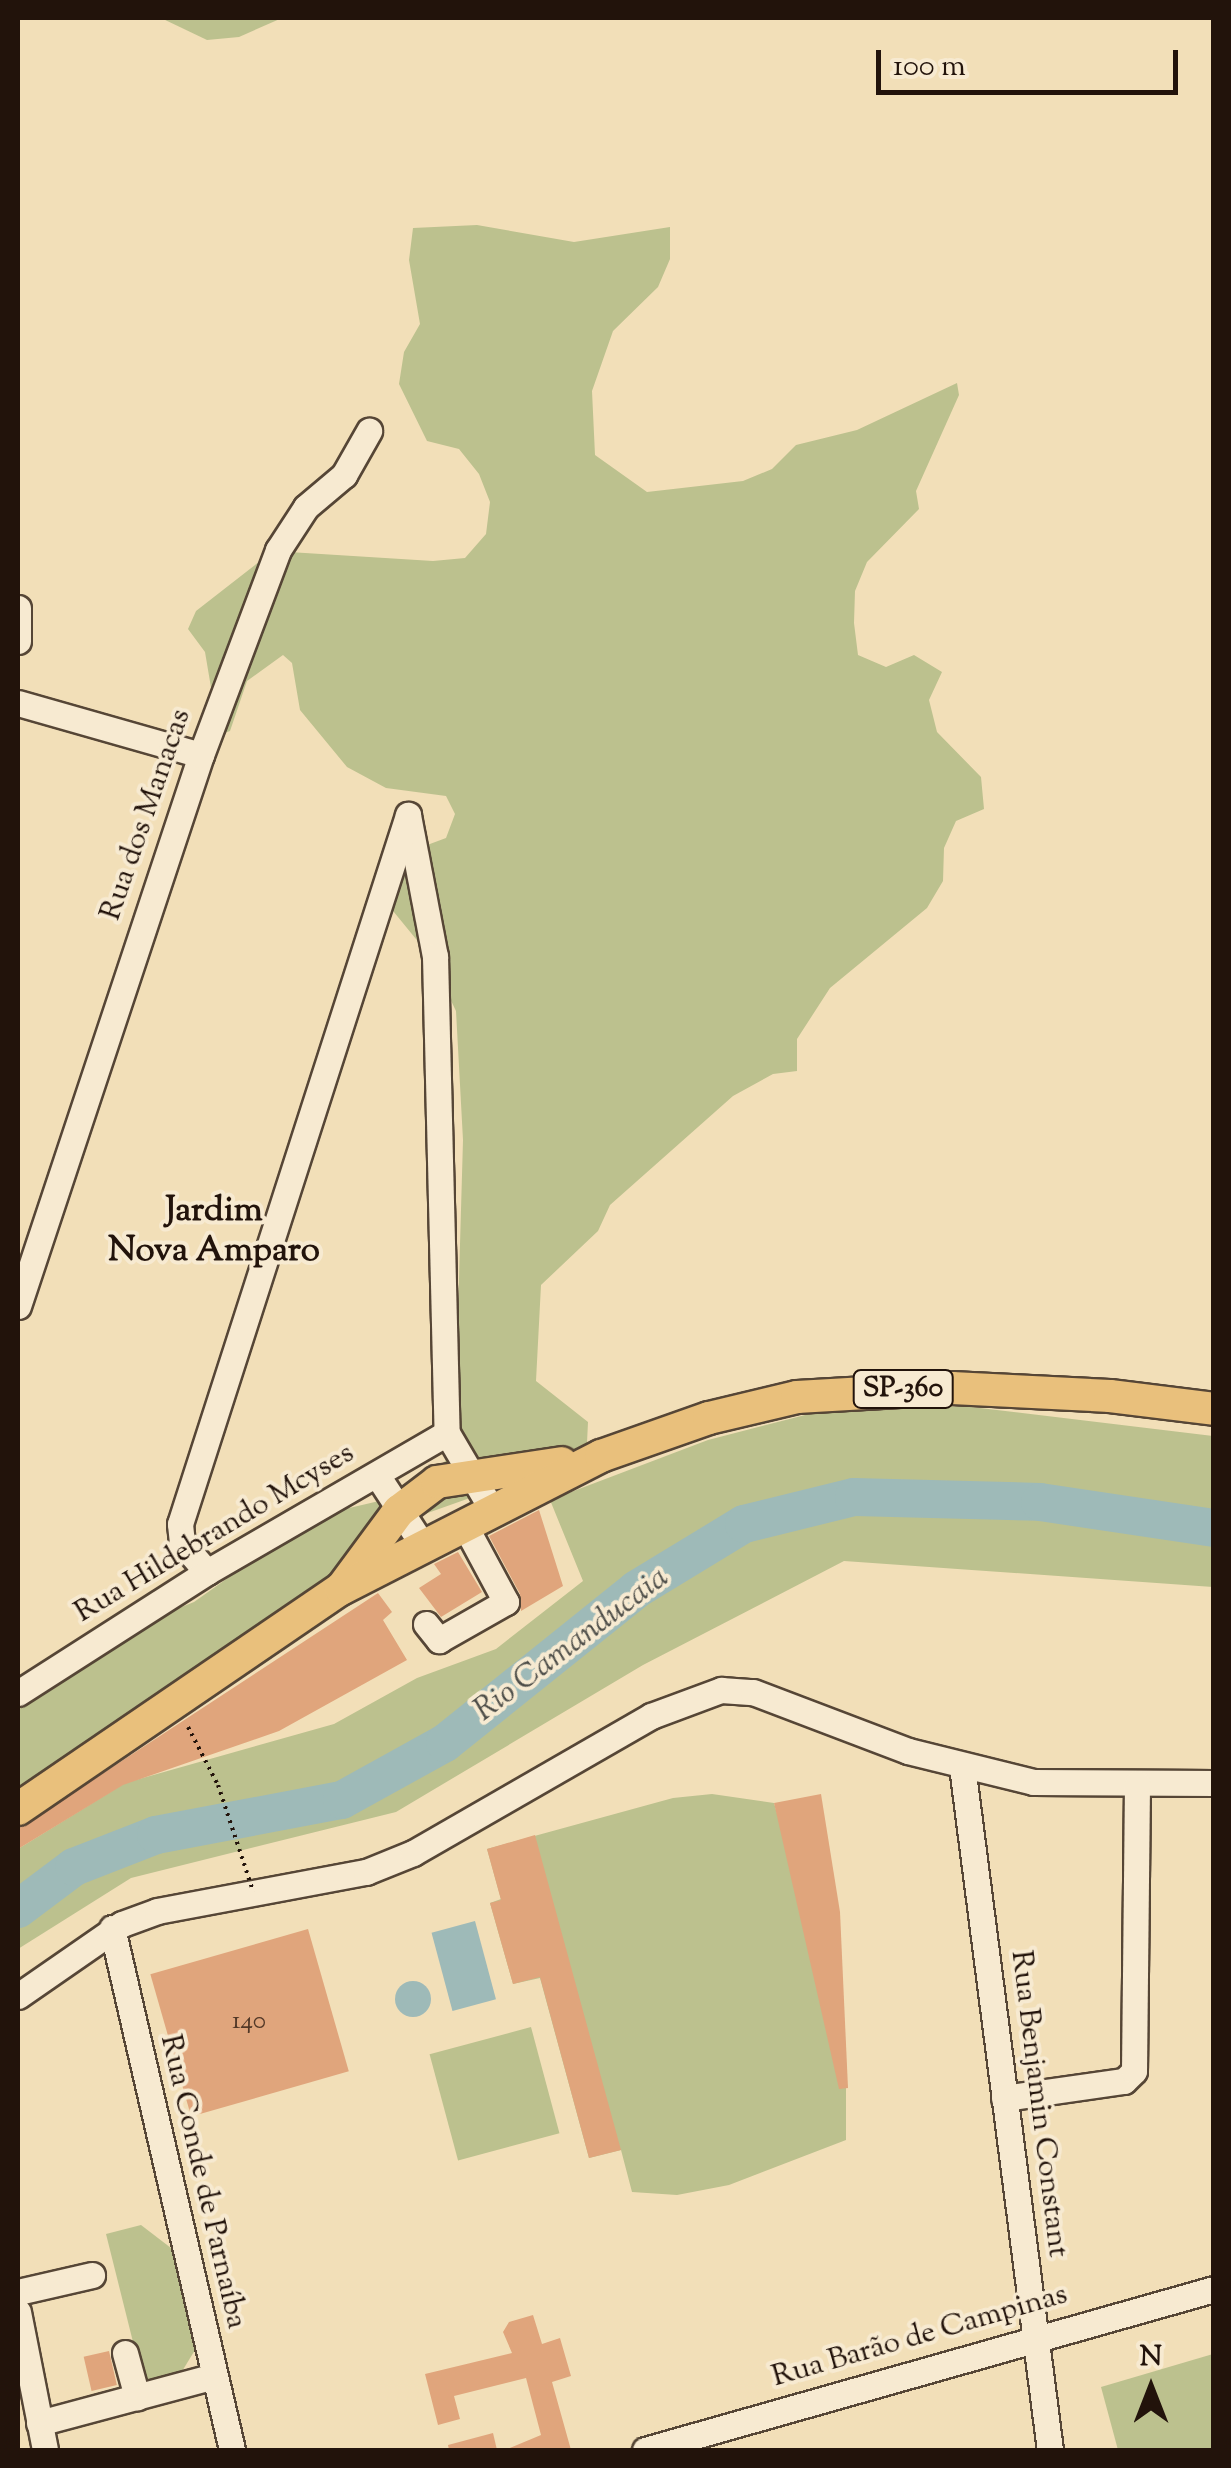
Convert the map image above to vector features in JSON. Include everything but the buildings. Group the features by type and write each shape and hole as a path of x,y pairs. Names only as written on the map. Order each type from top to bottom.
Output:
{"main road":[{"name":"SP-360","path":"18,1809 341,1589 601,1456 709,1418 796,1397 876,1389 1038,1390 1214,1409"},
{"name":"SP-360","path":"341,1589 399,1511 438,1482 471,1473 601,1456"}],"street":[{"name":"Rua dos Manacas","path":"18,1306 26,1244 278,550 306,507 344,475 369,431"},
{"path":"18,608 18,641"},
{"path":"18,703 201,754"},
{"path":"207,1572 182,1544 180,1524 408,815 435,956 447,1433 471,1473 478,1516 506,1602 439,1640 426,1624"},
{"name":"Rua Hildebrando Mcyses","path":"18,1693 207,1572 447,1433"},
{"path":"377,1475 424,1547"},
{"path":"18,1996 112,1928 157,1911 366,1872 668,1707 721,1690 753,1692 962,1766 1032,1782 1214,1783"},
{"name":"Rua Benjamin Constant","path":"962,1766 1050,2450"},
{"path":"1004,2098 1124,2081 1134,2071 1137,1783"},
{"name":"Rua Conde de Parnaíba","path":"112,1928 232,2450"},
{"path":"18,2292 92,2275"},
{"name":"Rua Barão de Campinas","path":"645,2450 1214,2288"},
{"path":"18,2312 44,2450"},
{"path":"125,2353 137,2397"},
{"path":"39,2423 214,2376"}],"path":[{"path":"176,1702 218,1785 254,1891"},
{"path":"229,1882 266,1875"}],"green space":[{"path":"161,18 282,18 239,37 207,40"},
{"path":"477,225 574,242 670,227 670,259 658,287 613,331 592,391 595,455 647,492 743,481 772,469 796,445 857,430 957,383 959,395 916,491 919,509 867,562 855,591 854,623 858,655 886,667 914,655 942,672 929,700 937,732 981,777 984,809 956,821 944,848 943,881 927,908 830,988 797,1039 797,1071 773,1074 733,1096 610,1205 598,1231 541,1285 536,1381 588,1422 587,1443 546,1471 422,1515 344,1584 18,1799 18,1707 124,1630 194,1602 315,1516 409,1494 454,1453 463,1140 456,1011 429,955 389,906 381,874 382,850 403,854 446,838 455,814 446,796 386,788 347,767 300,710 292,663 283,655 247,681 230,731 219,735 205,652 188,629 196,611 273,551 433,561 465,558 486,534 490,502 479,474 459,449 427,441 399,384 404,352 420,324 409,260 413,228"},
{"path":"963,1406 1213,1436 1213,1587 844,1561 643,1665 396,1812 131,1878 18,1949 18,1849 125,1783 334,1724 417,1678 496,1649 583,1581 550,1500 708,1440 813,1413"},
{"path":"712,1794 774,1803 846,2057 846,2140 729,2185 677,2195 632,2192 621,2150 589,2158 540,1978 513,1984 490,1903 501,1899 487,1849 673,1798"},
{"path":"531,2027 559,2133 458,2160 430,2054"},
{"path":"141,2225 171,2248 195,2350 181,2373 143,2382 106,2234"},
{"path":"1213,2354 1213,2450 1118,2450 1101,2387"}],"water":[{"path":"475,1921 496,1999 452,2011 432,1933"},
{"path":"413,1981 426,1986 431,1999 426,2012 413,2017 400,2012 395,1999 400,1986"}],"waterway":[{"name":"Rio Camanducaia","path":"18,1909 74,1867 156,1835 342,1800 445,1743 637,1589 744,1524 854,1497 1040,1502 1214,1528"}],"district":[{"name":"Jardim Nova Amparo","path":"214,1232"}]}
